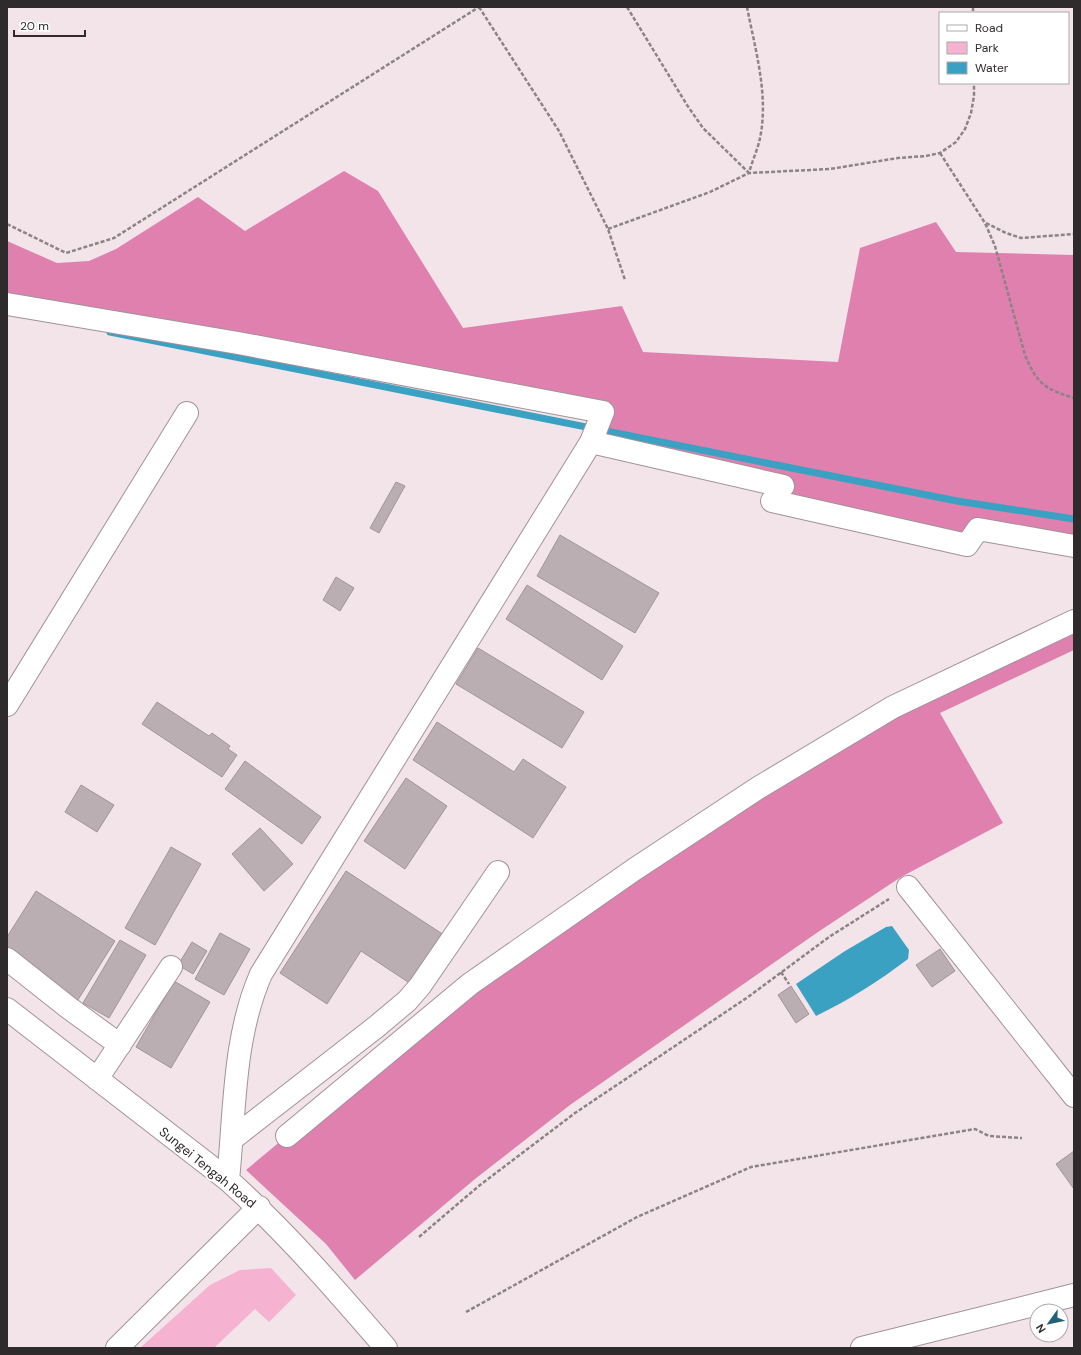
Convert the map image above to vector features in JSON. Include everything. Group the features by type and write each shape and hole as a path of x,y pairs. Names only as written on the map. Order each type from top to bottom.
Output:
{"street":[{"path":"7,304 238,343 602,412 591,442 261,974 253,993 245,1022 239,1057 228,1180"},
{"path":"7,705 188,412"},
{"path":"591,442 782,486 772,501 967,545 978,529 1074,546"},
{"path":"287,1136 470,984 635,869 758,788 893,707 1074,620"},
{"path":"232,1139 407,1002 420,986 498,872"},
{"path":"908,887 1074,1096"},
{"path":"7,959 69,1008 120,1045"},
{"path":"97,1079 171,966"},
{"name":"Sungei Tengah Road","path":"7,1009 228,1180 259,1207 320,1271 386,1348"},
{"path":"118,1348 259,1207"},
{"path":"865,1348 1074,1295"}],"path":[{"path":"7,224 66,253 114,238 479,7 559,131 608,229 625,280"},
{"path":"627,7 687,105 703,128 748,173"},
{"path":"747,7 762,87 763,112 760,138 748,173"},
{"path":"608,229 710,192 748,173 830,169 940,153 956,142 965,129 971,113 974,96 974,84"},
{"path":"940,153 986,223 995,246 1025,355 1031,369 1038,379 1047,387 1074,398"},
{"path":"986,223 1006,233 1021,238 1074,234"},
{"path":"418,1236 480,1185 575,1113 748,997 829,937 908,887"},
{"path":"781,972 789,984"},
{"path":"466,1312 637,1217 751,1168 975,1129 989,1136 1022,1138"}],"green space":[{"path":"271,1268 296,1295 269,1322 255,1309 214,1348 140,1348 210,1285 240,1270"}],"shaded area":[{"path":"344,171 378,191 463,328 622,306 643,352 838,362 860,248 936,222 956,252 1074,255 1074,546 978,529 967,545 772,501 782,486 591,442 602,413 7,304 7,241 57,263 89,261 116,249 198,197 245,231"},
{"path":"1074,621 1074,650 940,713 1003,823 901,877 818,932 570,1105 475,1179 355,1280 326,1244 246,1170 470,984 758,788"}],"water":[{"path":"892,926 909,950 908,959 864,990 816,1016 796,984 845,951 886,927"}],"building":[{"path":"396,482 405,486 379,533 370,528"},
{"path":"560,535 659,593 635,633 537,576"},
{"path":"336,577 354,588 340,611 323,600"},
{"path":"527,585 623,646 602,680 506,619"},
{"path":"478,648 584,712 562,748 456,684"},
{"path":"157,702 209,736 212,733 230,746 228,749 237,755 222,777 142,724"},
{"path":"437,722 514,772 523,759 566,787 533,838 413,760"},
{"path":"245,761 321,817 302,844 225,789"},
{"path":"406,778 447,806 405,869 364,841"},
{"path":"81,785 114,805 97,832 65,812"},
{"path":"260,828 293,864 264,891 232,854"},
{"path":"171,847 201,864 155,945 125,928"},
{"path":"346,871 444,935 411,984 361,951 327,1004 280,973"},
{"path":"36,891 115,941 76,1003 7,958 7,937"},
{"path":"220,933 250,949 224,995 195,979"},
{"path":"120,940 146,955 109,1018 83,1003"},
{"path":"192,942 207,951 193,974 178,965"},
{"path":"940,949 955,971 932,987 916,965"},
{"path":"174,981 210,1002 171,1068 136,1047"},
{"path":"791,986 809,1014 796,1023 778,995"},
{"path":"1074,1151 1074,1189 1056,1164"}],"waterway":[{"path":"110,332 957,501 1074,519"}]}
